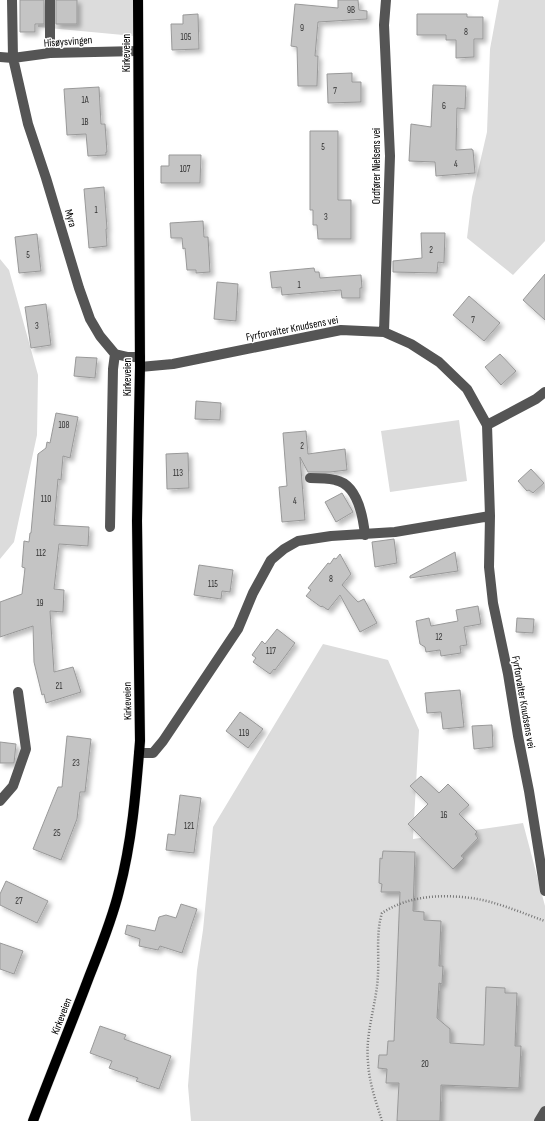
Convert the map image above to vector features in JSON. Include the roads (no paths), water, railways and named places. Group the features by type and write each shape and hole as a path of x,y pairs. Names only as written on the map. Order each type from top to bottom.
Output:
{"main road":[{"name":"Kirkeveien","path":"33,1121 106,933 119,892 132,827 139,753 137,521 140,362 138,0"}],"street":[{"name":"Myra","path":"12,0 13,58 28,124 90,319 100,336 115,354"},
{"path":"50,0 50,53"},
{"name":"Ordfører Nielsens vei","path":"384,332 390,156 384,25 386,0"},
{"name":"Hisøysvingen","path":"0,57 13,58 50,53 138,51"},
{"name":"Fyrforvalter Knudsens vei","path":"140,362 173,364 341,330 384,332 411,344 439,362 467,389 487,425 490,516 489,567 493,603 508,674 545,891"},
{"path":"110,527 113,369 115,354 140,362"},
{"path":"487,425 536,399 545,392"},
{"path":"310,478 336,480 351,490 359,504 364,522 365,535"},
{"path":"139,753 153,753 163,741 238,629 253,593 270,560 284,549 298,541 331,536 395,532 490,516"},
{"path":"0,801 13,786 26,749 18,692"},
{"path":"539,1121 545,1111"}]}
